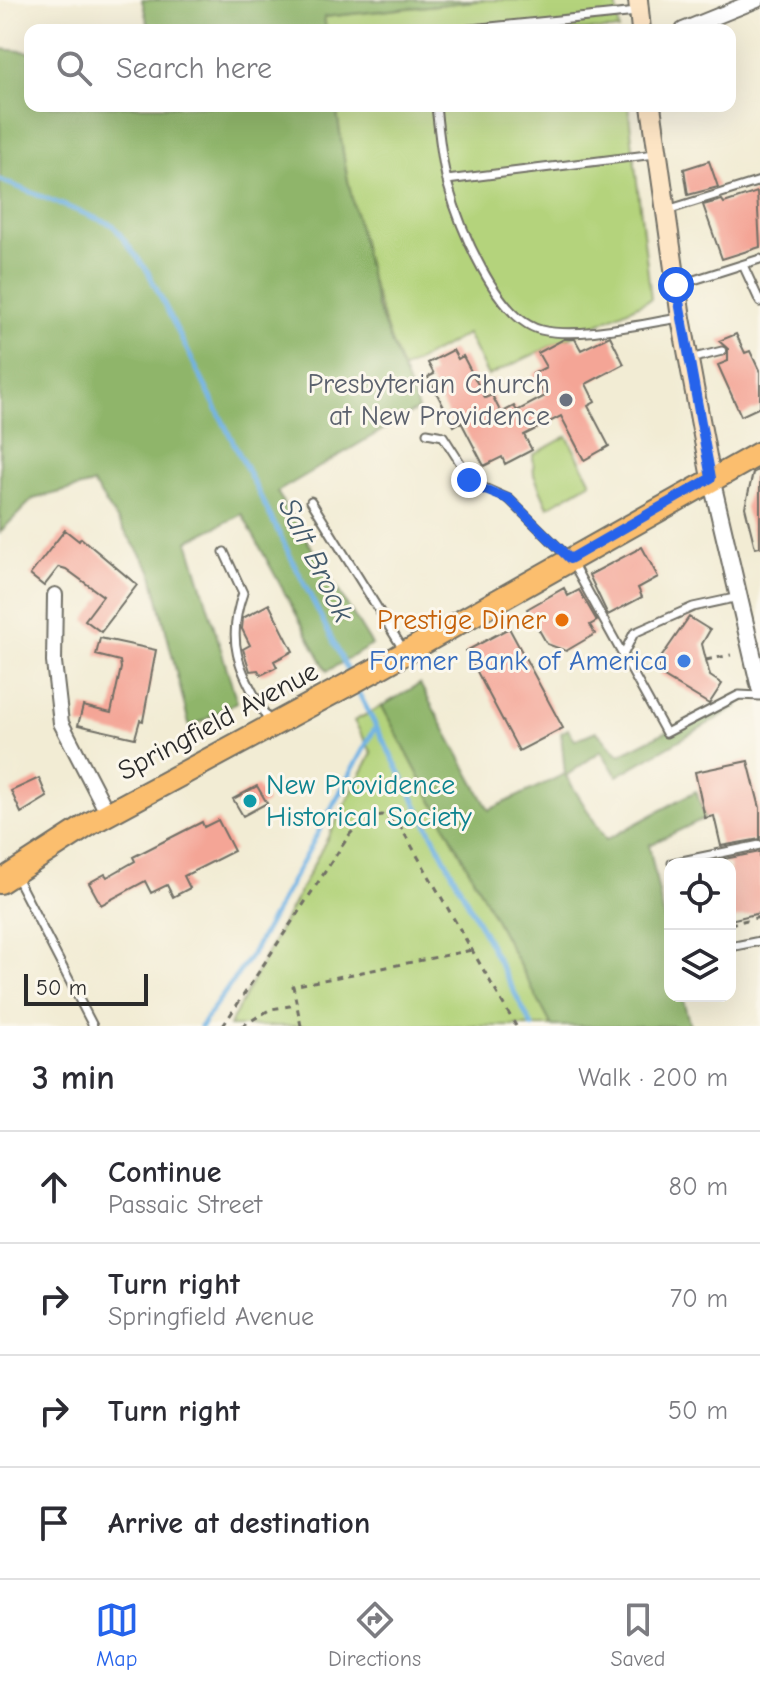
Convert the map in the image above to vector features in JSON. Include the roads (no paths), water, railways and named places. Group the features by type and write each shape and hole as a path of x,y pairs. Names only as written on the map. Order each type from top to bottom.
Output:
{"main road":[{"path":"652,112 681,318 711,478"},
{"name":"Springfield Avenue","path":"7,877 108,814 406,653 760,453"}],"street":[{"path":"698,24 757,0"},
{"path":"711,478 760,688"},
{"path":"55,595 54,662 61,723 108,814"}],"lane":[{"path":"528,24 639,14"},
{"path":"437,112 447,180 487,279 518,316 536,329 563,333 681,318"},
{"path":"447,180 658,154"},
{"path":"666,210 760,181"},
{"path":"676,285 760,259"},
{"path":"743,265 760,302"},
{"path":"688,359 722,351 711,353"},
{"path":"427,433 443,436 473,483 509,499 570,559 666,733 739,695 760,696"},
{"path":"311,501 406,653"},
{"path":"224,552 243,593 234,624 238,664 272,726"},
{"path":"622,657 634,633 693,607 739,597"},
{"path":"696,858 760,845"},
{"path":"7,877 93,1026"},
{"path":"736,946 760,941"}],"waterway":[{"name":"Salt Brook","path":"0,180 113,225 148,272 351,677"},
{"name":"Salt Brook","path":"355,686 532,1026"},
{"path":"201,1026 252,954 375,728"}],"place":[{"name":"Presbyterian Church at New Providence","path":"566,400"},
{"name":"Prestige Diner","path":"562,620"},
{"name":"Former Bank of America","path":"684,661"},
{"name":"New Providence Historical Society","path":"250,801"}]}
